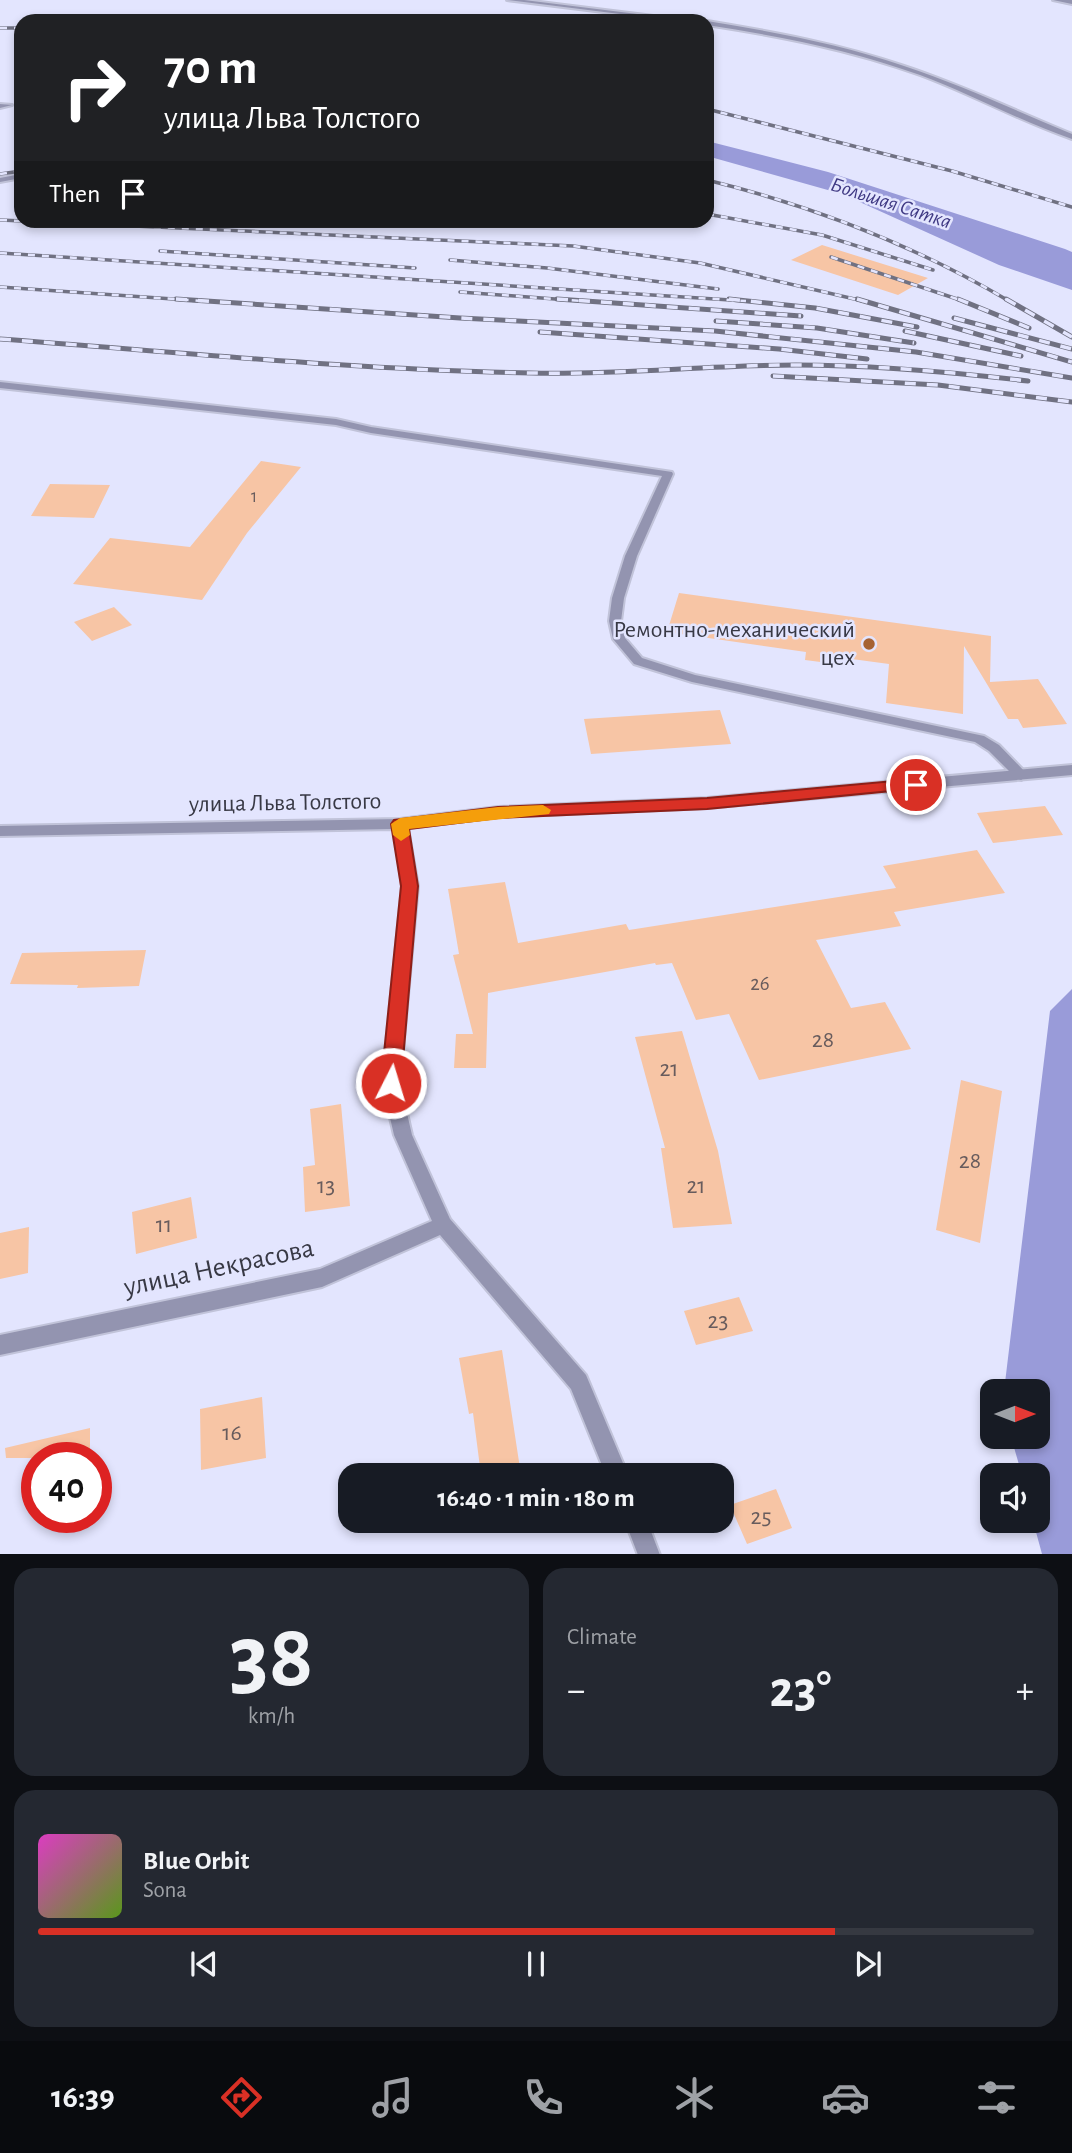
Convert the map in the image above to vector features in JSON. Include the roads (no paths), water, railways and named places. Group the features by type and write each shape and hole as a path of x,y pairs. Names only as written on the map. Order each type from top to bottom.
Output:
{"street":[{"path":"510,0 631,14"},
{"path":"1056,0 1072,2"},
{"path":"714,24 806,42 891,64 964,90 1072,137"},
{"path":"0,106 9,105"},
{"path":"0,385 336,422 371,430 668,474 631,556 618,598 615,621 619,639 638,661 692,678 979,738 994,748 1021,775"},
{"name":"улица Льва Толстого","path":"0,831 400,824 498,812 707,803 1072,770"},
{"path":"400,824 410,886 391,1083 403,1135 443,1225 579,1382 612,1463"},
{"name":"улица Некрасова","path":"0,1345 322,1278 443,1225"},
{"path":"641,1533 649,1554"}],"water":[{"name":"Большая Сатка","path":"714,143 828,172 1065,249 1072,252 1072,290 999,265 842,194 714,158"},
{"path":"1072,989 1072,1554 1042,1554 1036,1533 1050,1533 1050,1463 1019,1463 1014,1449 1050,1449 1050,1379 1005,1379 1050,1011"}],"railway":[{"path":"0,28 14,28"},
{"path":"714,111 952,171 1072,207"},
{"path":"0,174 14,172"},
{"path":"714,182 786,202 862,229 937,262 1009,301"},
{"path":"714,215 822,235 933,270"},
{"path":"0,220 14,221"},
{"path":"176,228 573,246 700,263 863,301"},
{"path":"160,251 415,268"},
{"path":"0,253 746,301"},
{"path":"831,257 962,301"},
{"path":"450,260 547,268 718,289"},
{"path":"0,287 202,301"},
{"path":"460,292 582,301"},
{"path":"176,299 460,318 715,331 916,352 1072,378"},
{"path":"557,299 801,316"},
{"path":"729,299 815,308 917,327"},
{"path":"857,299 1072,362"},
{"path":"958,299 962,301"},
{"path":"1006,299 1072,337"},
{"path":"962,301 1029,328"},
{"path":"954,318 1072,349"},
{"path":"716,321 817,328 914,343"},
{"path":"905,331 1021,356"},
{"path":"540,332 779,349 867,359"},
{"path":"0,339 266,360 466,371 565,373 825,365 1028,381"},
{"path":"773,376 938,385 1072,402"}],"place":[{"name":"Ремонтно-механический цех","path":"869,644"}]}
